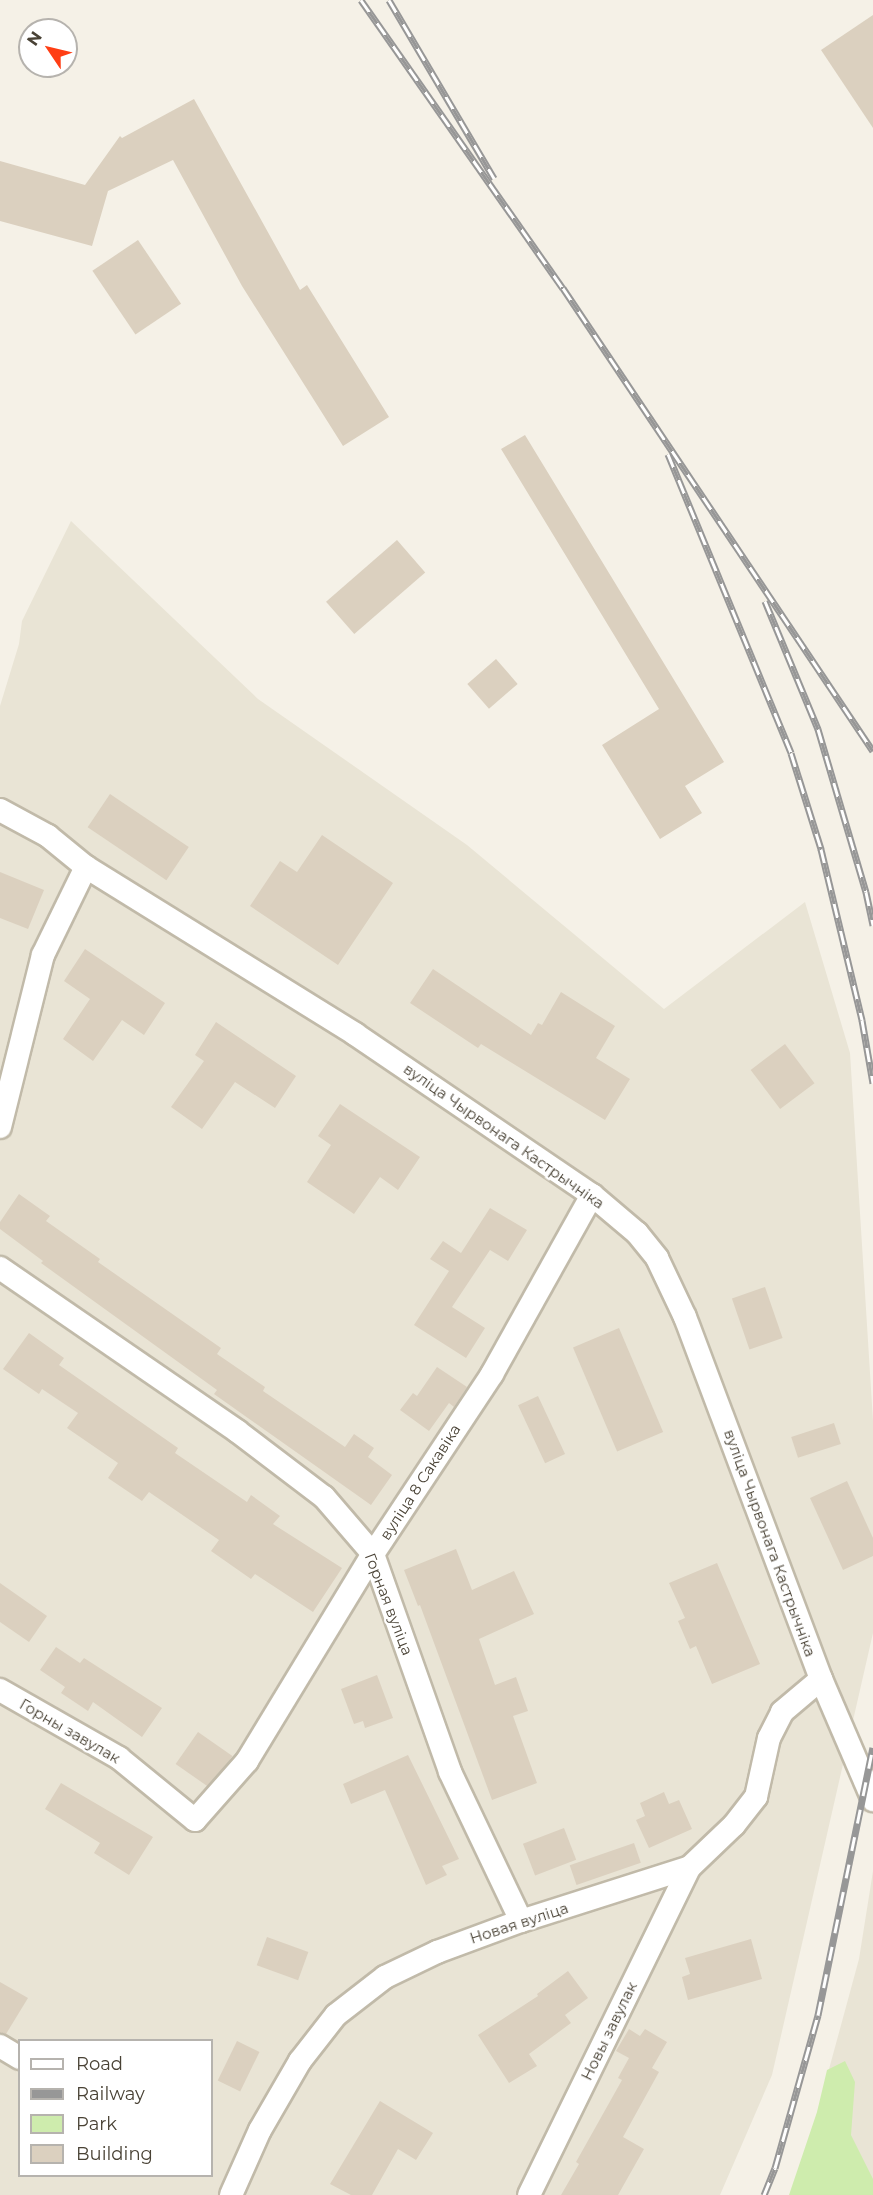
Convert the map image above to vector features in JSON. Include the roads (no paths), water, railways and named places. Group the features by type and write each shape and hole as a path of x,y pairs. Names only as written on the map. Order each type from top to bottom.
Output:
{"street":[{"name":"вуліца Чырвонага Кастрычніка","path":"0,810 48,836 86,867 355,1034 592,1195 638,1233 657,1258 685,1317 820,1679 873,1800"},
{"path":"0,1127 43,955 86,867"},
{"name":"вуліца 8 Сакавіка","path":"195,1820 247,1761 373,1554 492,1374 592,1195"},
{"name":"Горная вуліца","path":"0,1268 237,1431 316,1490 373,1554 450,1772 521,1921"},
{"name":"Новая вуліца","path":"231,2195 271,2110 300,2061 336,2014 386,1977 437,1952 521,1921 690,1867 734,1825 756,1797 770,1738 782,1712 820,1679"},
{"name":"Горны завулак","path":"0,1690 119,1758 195,1820"},
{"name":"Новы завулак","path":"528,2195 690,1867"},
{"path":"0,2046 18,2057"}],"railway":[{"path":"361,0 563,288 873,751"},
{"path":"389,0 494,178"},
{"path":"668,454 791,753 821,849 862,1020 873,1083"},
{"path":"765,601 818,729 866,892 873,925"},
{"path":"764,2195 775,2168 818,2015 873,1748"}]}
